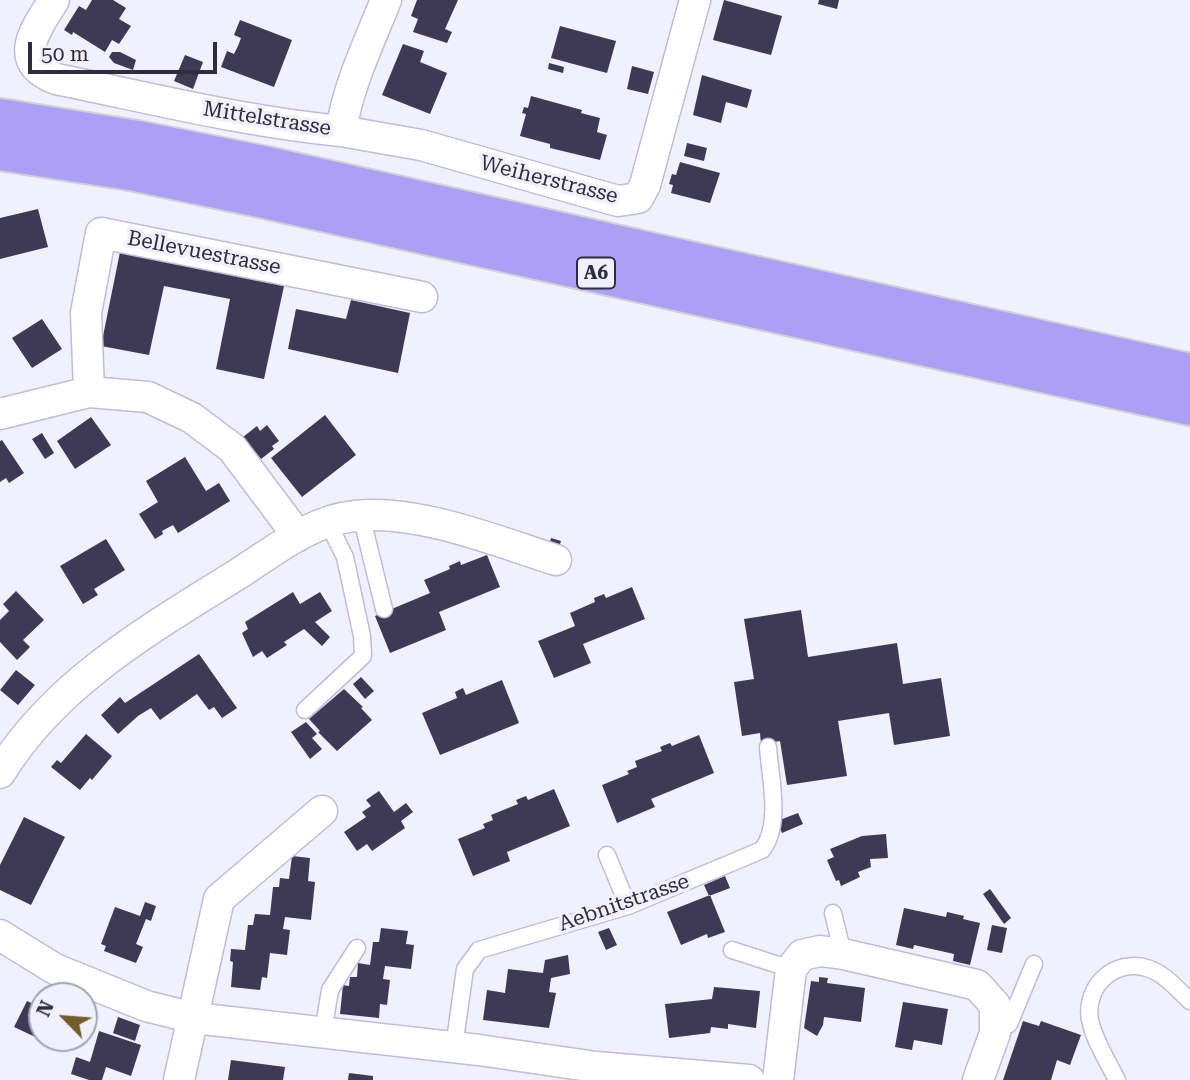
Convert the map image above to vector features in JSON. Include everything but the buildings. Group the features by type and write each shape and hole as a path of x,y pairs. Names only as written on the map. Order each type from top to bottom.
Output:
{"highway":[{"name":"A6","path":"0,118 138,140 272,167 1190,373"},
{"name":"A6","path":"0,151 130,172 264,198 1190,406"}],"street":[{"name":"Mittelstrasse","path":"54,0 36,29 30,45 34,65 42,73 56,79 296,126 341,131 351,88 386,0"},
{"name":"Weiherstrasse","path":"341,131 421,145 618,201 638,198 645,185 695,0"},
{"name":"Bellevuestrasse","path":"89,391 86,313 101,233 422,297"},
{"path":"0,414 89,391 148,397 191,418 232,448 298,536"},
{"path":"0,774 29,731 80,681 136,638 298,536 327,521 361,515 407,516 556,560"},
{"path":"179,1080 219,899 322,811"},
{"path":"0,935 55,969 146,1006 194,1018 454,1047 596,1073 749,1080"},
{"path":"778,1080 791,969 802,955 820,951 977,985 995,1005 995,1033 978,1080"}],"lane":[{"path":"361,515 384,608"},
{"path":"305,710 363,656 362,636 345,557 327,521"},
{"name":"Aebnitstrasse","path":"454,1047 465,969 479,950 628,906 762,850 771,840 774,825 768,747"},
{"path":"607,855 628,906"},
{"path":"833,913 843,954"},
{"path":"323,1032 330,989 357,948"},
{"path":"732,950 791,969"},
{"path":"995,1033 1009,1024 1034,964"},
{"path":"1117,1080 1090,1020 1090,1000 1100,981 1113,970 1130,966 1146,968 1160,974 1190,1001"}]}
